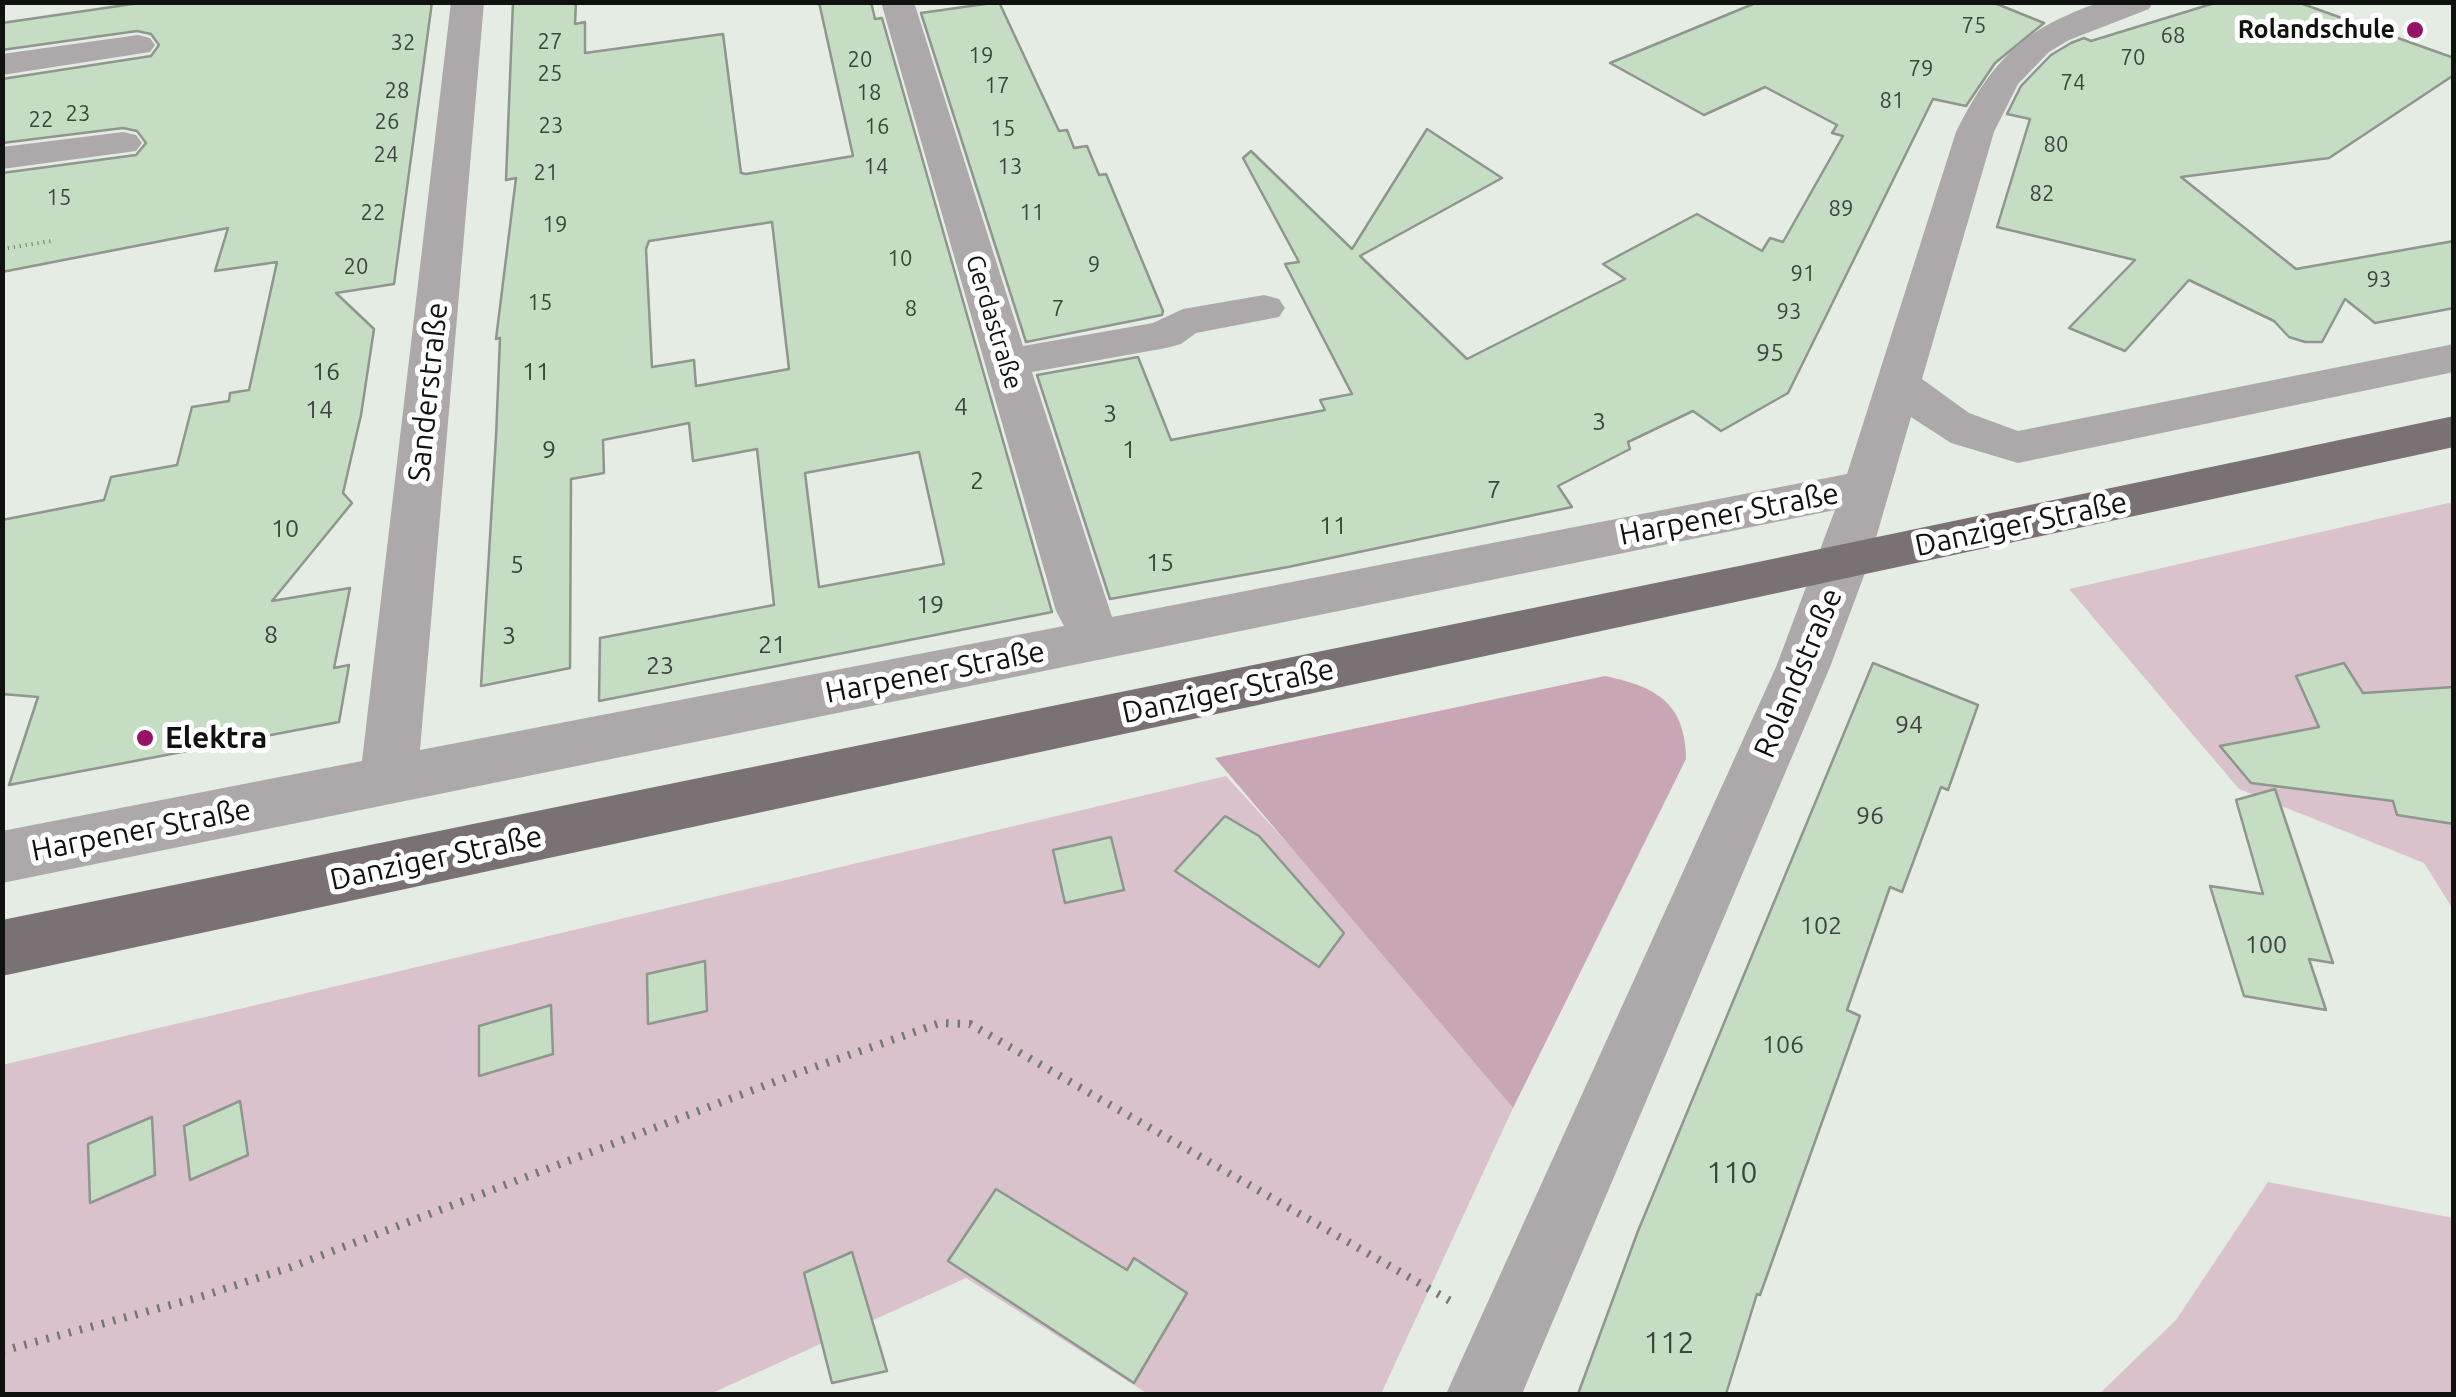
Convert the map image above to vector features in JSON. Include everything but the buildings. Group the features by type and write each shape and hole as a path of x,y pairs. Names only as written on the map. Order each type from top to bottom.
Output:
{"main road":[{"name":"Danziger Straße","path":"2,948 1844,562 2454,430"}],"street":[{"name":"Sanderstraße","path":"389,781 468,2"},
{"name":"Gerdastraße","path":"897,2 1082,611 1098,639"},
{"name":"Rolandstraße","path":"1484,1394 1507,1334 1803,667 1844,562 1975,132 1991,95 2018,59 2051,34 2136,2"},
{"path":"2,65 138,45"},
{"path":"2,158 124,142"},
{"path":"1006,363 1166,334 1184,322 1264,308"},
{"path":"1898,382 1954,428 1973,438 2018,446 2454,358"},
{"name":"Harpener Straße","path":"2,857 1868,487"}],"path":[{"path":"2,249 51,240"},
{"path":"2,1351 200,1297 291,1267 794,1074 940,1023 970,1024 1507,1334"}],"shaded area":[{"path":"2453,502 2453,909 2424,863 2239,789 2069,589"},
{"path":"1605,676 1639,686 1665,701 1680,724 1686,759 1513,1108 1215,758"},
{"path":"1226,776 1334,894 1513,1108 1381,1394 1148,1394 966,1278 710,1394 3,1394 2,1065"},
{"path":"2268,1182 2453,1218 2453,1394 2099,1394 2176,1320"}],"place":[{"name":"Rolandschule","path":"2415,30"},
{"name":"Elektra","path":"145,738"}]}
